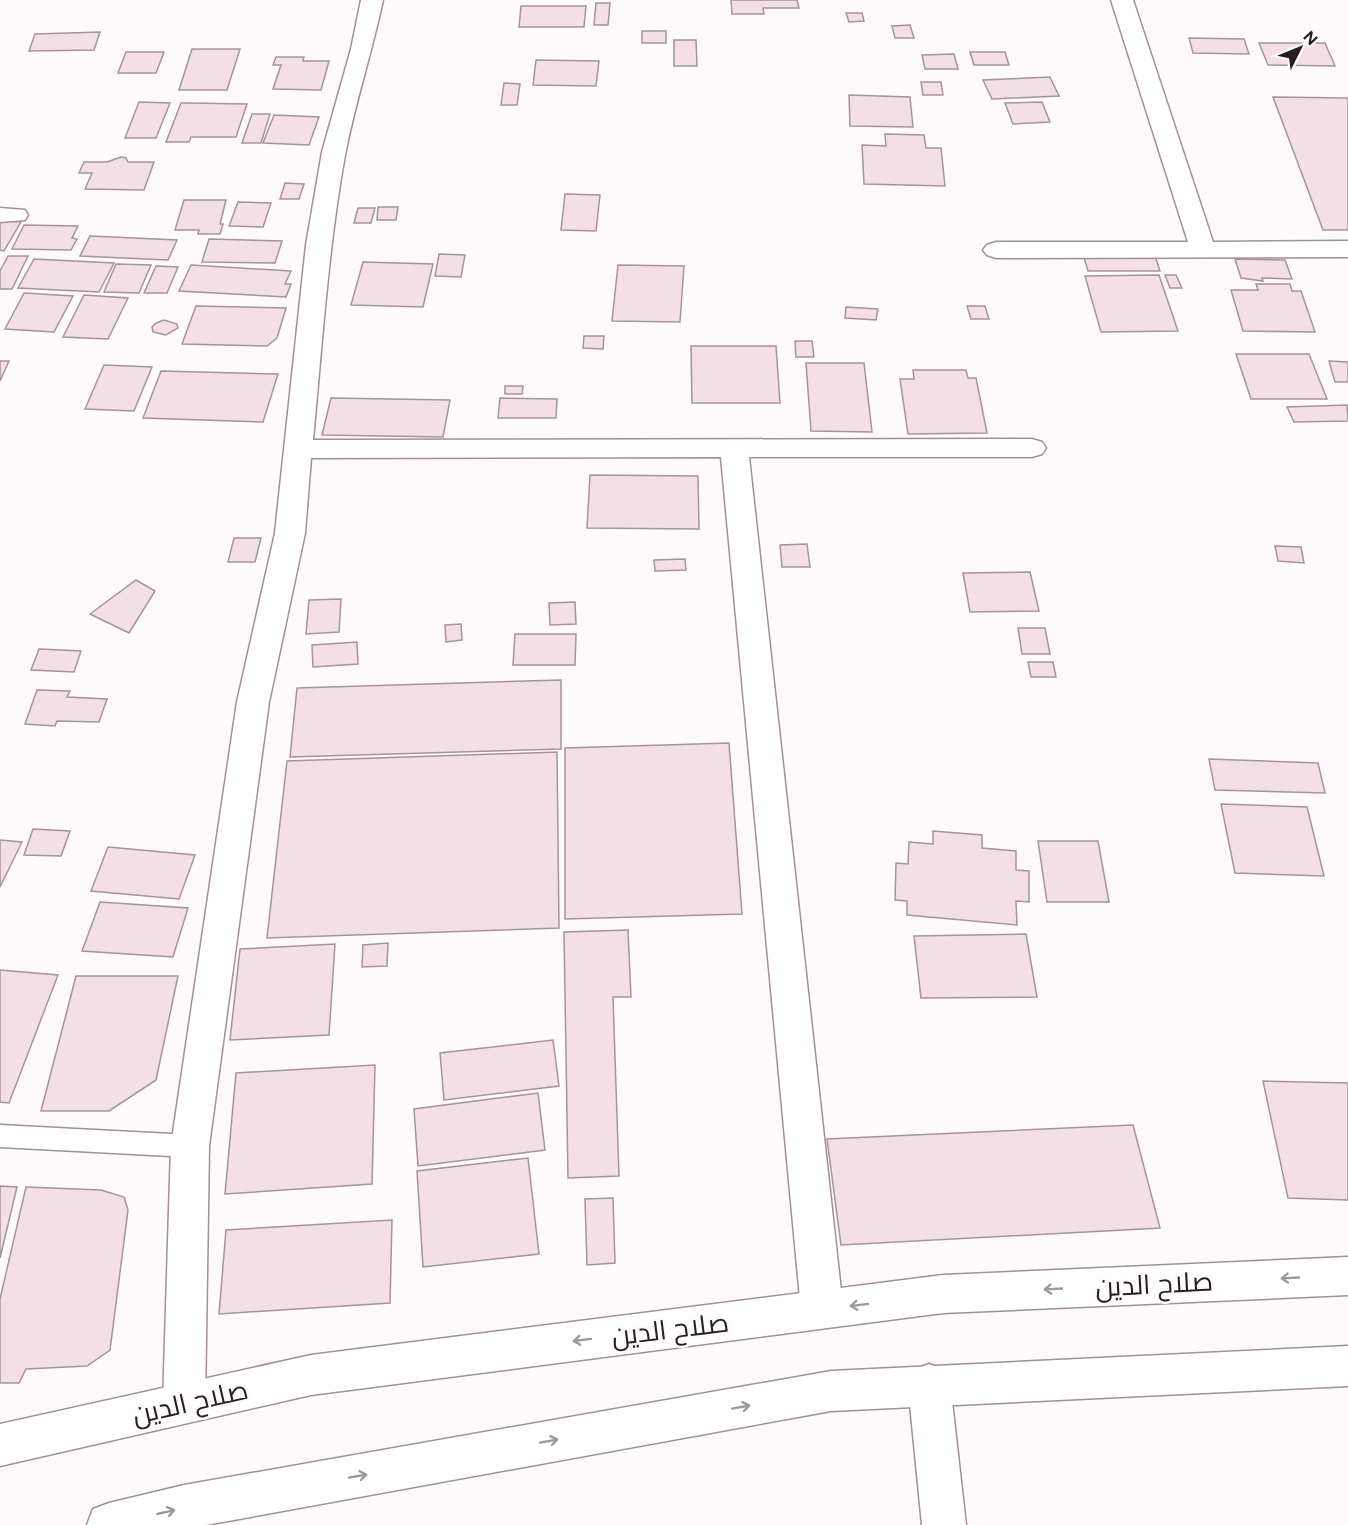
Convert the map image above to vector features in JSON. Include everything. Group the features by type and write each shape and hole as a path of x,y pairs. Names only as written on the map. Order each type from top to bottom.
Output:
{"main road":[{"path":"184,1403 190,1146 253,702 291,533 318,245 334,152 362,49 372,0"},
{"path":"1122,0 1203,249"},
{"path":"996,250 1348,249"},
{"path":"298,449 1032,448"},
{"path":"734,449 822,1309"},
{"name":"صلاح الدين","path":"0,1444 311,1375 822,1309 943,1294 1348,1276"},
{"path":"109,1525 184,1507 831,1391 928,1384 1348,1366"},
{"path":"928,1384 944,1525"}],"lane":[{"path":"0,1136 190,1146"}],"building":[{"path":"731,0 797,0 799,8 763,8 764,14 732,14"},
{"path":"596,3 610,3 608,25 594,25"},
{"path":"521,6 586,6 584,27 519,27"},
{"path":"846,13 862,13 864,21 849,22"},
{"path":"910,25 914,38 895,38 892,26"},
{"path":"642,31 666,31 666,43 642,43"},
{"path":"100,32 94,50 29,51 35,34"},
{"path":"1189,38 1244,39 1249,54 1193,53"},
{"path":"674,40 696,40 697,66 674,66"},
{"path":"1259,43 1325,43 1335,66 1268,65"},
{"path":"192,49 240,49 227,90 179,90"},
{"path":"126,52 164,52 156,73 118,73"},
{"path":"970,52 1005,52 1009,65 974,65"},
{"path":"954,54 958,69 925,69 922,55"},
{"path":"276,57 304,57 303,61 329,61 321,90 273,89 281,65 273,65"},
{"path":"536,60 599,61 596,86 533,85"},
{"path":"1050,77 1059,96 992,99 983,80"},
{"path":"921,82 941,82 943,95 923,95"},
{"path":"504,83 520,84 517,105 501,105"},
{"path":"849,95 910,97 913,127 850,126"},
{"path":"1273,97 1348,98 1348,230 1323,230"},
{"path":"139,102 170,103 156,138 125,138"},
{"path":"1042,102 1050,122 1013,124 1005,103"},
{"path":"181,103 247,104 236,137 191,137 189,142 166,142"},
{"path":"252,114 270,114 261,143 242,143"},
{"path":"274,115 319,117 309,145 263,143"},
{"path":"885,134 924,135 926,148 941,148 945,186 864,184 862,145 886,146"},
{"path":"121,157 126,158 128,162 154,162 144,190 85,189 92,173 79,173 84,162 107,162"},
{"path":"285,183 304,184 299,199 280,199"},
{"path":"565,194 600,195 596,231 561,230"},
{"path":"184,200 226,200 220,234 198,234 199,230 175,230"},
{"path":"238,202 271,203 263,227 229,226"},
{"path":"378,207 398,207 396,220 377,220"},
{"path":"358,208 375,208 371,223 354,223"},
{"path":"0,220 21,222 4,251 0,250"},
{"path":"24,225 78,226 72,238 77,239 71,250 12,249"},
{"path":"90,236 177,240 168,260 80,256"},
{"path":"209,239 282,241 275,263 202,262"},
{"path":"1154,253 1160,271 1088,271 1083,254"},
{"path":"439,254 465,255 461,277 435,276"},
{"path":"8,256 28,256 12,289 0,289 0,271"},
{"path":"34,259 114,263 99,292 18,288"},
{"path":"1235,259 1285,260 1292,279 1262,278 1263,281 1241,278"},
{"path":"363,262 433,264 423,307 351,305"},
{"path":"116,264 151,265 139,293 104,292"},
{"path":"191,265 291,271 285,284 291,284 286,297 179,291"},
{"path":"618,265 684,266 680,322 612,321"},
{"path":"156,266 178,267 167,293 144,293"},
{"path":"1159,275 1178,331 1101,332 1085,276"},
{"path":"1165,275 1176,275 1182,288 1170,288"},
{"path":"1256,284 1290,284 1292,291 1301,291 1315,332 1243,331 1231,290 1258,290"},
{"path":"24,293 73,296 54,332 5,329"},
{"path":"84,295 128,298 108,339 63,337"},
{"path":"196,306 286,308 277,338 267,346 182,344"},
{"path":"967,306 985,306 989,319 971,319"},
{"path":"846,307 878,309 876,320 845,318"},
{"path":"164,320 177,324 178,328 166,335 153,332 152,327"},
{"path":"584,336 604,336 603,349 583,348"},
{"path":"795,341 812,341 814,357 796,357"},
{"path":"691,346 776,346 780,403 692,403"},
{"path":"1236,354 1309,354 1327,399 1251,399"},
{"path":"0,361 9,361 0,381"},
{"path":"1329,361 1348,362 1348,382 1335,382"},
{"path":"806,363 864,363 872,432 811,431"},
{"path":"104,365 152,367 134,411 85,409"},
{"path":"913,370 966,370 968,378 976,378 987,433 908,434 900,379 914,379"},
{"path":"161,371 278,374 263,422 143,418"},
{"path":"505,386 523,386 522,394 505,394"},
{"path":"331,398 450,400 443,437 322,435"},
{"path":"500,398 557,399 556,418 498,418"},
{"path":"1347,405 1348,421 1294,422 1287,407"},
{"path":"590,475 698,476 699,529 587,528"},
{"path":"234,538 261,538 255,562 228,562"},
{"path":"807,544 810,567 782,567 780,545"},
{"path":"1275,546 1301,547 1304,563 1278,561"},
{"path":"685,559 686,570 655,571 654,560"},
{"path":"1030,572 1039,611 970,612 963,573"},
{"path":"136,580 155,591 129,633 90,614"},
{"path":"341,599 339,632 306,634 309,600"},
{"path":"575,602 576,624 550,625 549,603"},
{"path":"461,624 462,640 446,642 445,625"},
{"path":"1018,628 1045,628 1050,654 1022,654"},
{"path":"515,634 576,634 575,665 513,665"},
{"path":"357,642 358,664 313,667 312,645"},
{"path":"39,649 81,651 74,672 31,670"},
{"path":"1028,662 1053,662 1056,677 1031,677"},
{"path":"561,680 561,749 290,757 297,688"},
{"path":"37,690 70,691 67,697 107,699 99,722 57,721 55,726 25,724"},
{"path":"729,743 742,914 565,919 565,748"},
{"path":"557,752 559,928 267,938 287,761"},
{"path":"1209,759 1318,763 1325,793 1215,790"},
{"path":"1221,804 1307,807 1324,876 1235,873"},
{"path":"33,829 70,831 61,856 24,855"},
{"path":"933,831 982,835 982,848 1016,851 1016,870 1029,871 1029,902 1016,901 1017,925 907,915 907,901 895,900 896,863 908,864 909,842 933,844"},
{"path":"0,840 22,842 0,887"},
{"path":"1038,841 1098,841 1109,902 1047,902"},
{"path":"108,847 195,855 179,899 91,891"},
{"path":"100,902 188,908 173,957 82,951"},
{"path":"628,930 631,997 613,997 619,1176 568,1178 564,932"},
{"path":"1026,934 1037,997 921,998 914,936"},
{"path":"388,943 387,966 362,967 363,945"},
{"path":"335,944 329,1035 230,1040 240,949"},
{"path":"0,970 58,975 9,1103 0,1102"},
{"path":"76,976 178,976 156,1080 109,1111 41,1111"},
{"path":"553,1040 559,1086 444,1100 440,1053"},
{"path":"375,1065 372,1184 225,1194 236,1073"},
{"path":"1263,1081 1348,1083 1348,1200 1288,1198"},
{"path":"538,1093 545,1150 418,1166 414,1109"},
{"path":"1133,1125 1160,1228 841,1245 827,1139"},
{"path":"528,1158 539,1254 423,1267 417,1171"},
{"path":"0,1186 17,1187 0,1258"},
{"path":"26,1187 101,1190 124,1197 128,1210 110,1350 87,1366 26,1369 19,1383 0,1383 0,1299"},
{"path":"613,1198 615,1263 587,1265 585,1199"},
{"path":"392,1220 390,1303 219,1314 226,1230"}]}
